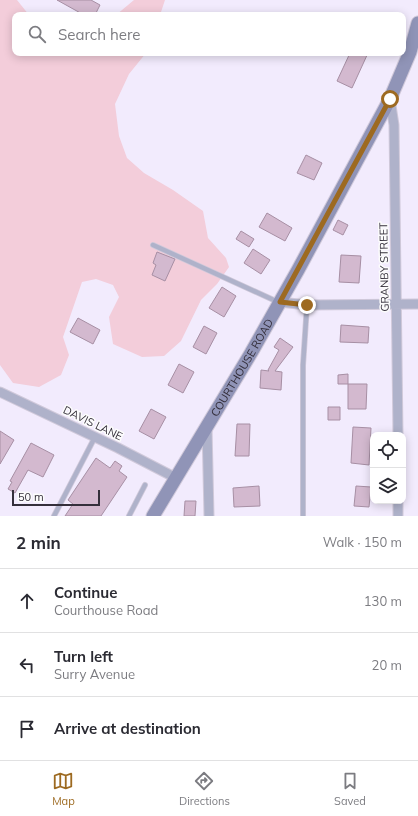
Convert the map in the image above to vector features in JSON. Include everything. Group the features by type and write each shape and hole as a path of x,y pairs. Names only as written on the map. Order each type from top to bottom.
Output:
{"street":[{"name":"COURTHOUSE ROAD","path":"153,516 280,302 390,99 410,52 418,23"},
{"name":"GRANBY STREET","path":"390,99 394,125 398,432"},
{"path":"280,302 307,305 418,304"},
{"name":"DAVIS LANE","path":"0,392 95,437 176,478"},
{"path":"207,426 209,516"},
{"path":"398,504 398,516"}],"lane":[{"path":"153,245 280,302"},
{"path":"303,516 303,365 307,305"},
{"path":"54,516 95,437"},
{"path":"129,516 145,485"}],"shaded area":[{"path":"0,0 17,0 27,12 12,12 12,56 144,56 129,74 115,104 119,136 127,158 144,173 173,190 203,211 208,238 226,258 229,267 217,284 201,300 181,341 164,356 142,357 113,344 109,317 119,297 113,285 96,279 82,282 63,337 69,355 61,375 39,387 13,383 0,365"},
{"path":"134,0 165,0 161,12 120,12"}],"building":[{"path":"57,0 91,0 100,5 96,12 79,12"},
{"path":"349,56 367,56 352,88 337,81"},
{"path":"306,155 322,163 314,180 297,173"},
{"path":"267,213 292,228 285,241 259,227"},
{"path":"338,220 348,225 343,235 333,230"},
{"path":"241,231 254,239 249,247 236,239"},
{"path":"253,249 270,260 261,274 244,263"},
{"path":"157,252 175,259 165,281 152,275 156,265 153,263"},
{"path":"341,255 361,256 359,283 339,282"},
{"path":"222,287 236,296 224,317 209,308"},
{"path":"78,318 100,330 93,344 70,332"},
{"path":"341,325 369,327 368,343 340,342"},
{"path":"204,326 217,333 206,354 193,347"},
{"path":"280,338 293,347 275,371 282,372 281,390 260,388 261,370 269,371 268,370 279,350 274,347"},
{"path":"179,364 194,372 183,393 168,385"},
{"path":"348,374 348,384 338,384 338,375"},
{"path":"348,384 367,384 366,409 348,409"},
{"path":"328,407 340,407 340,420 328,420"},
{"path":"151,409 166,417 154,439 139,431"},
{"path":"237,424 250,424 249,456 235,456"},
{"path":"353,427 371,428 369,465 351,463"},
{"path":"0,431 14,440 0,464"},
{"path":"31,443 54,455 43,477 28,470 15,493 8,489 12,482 10,481"},
{"path":"96,458 110,468 115,461 122,466 119,471 127,477 101,516 65,516 73,504 68,500"},
{"path":"259,486 260,506 234,507 233,488"},
{"path":"356,486 370,487 369,507 354,506"},
{"path":"185,501 196,501 195,516 184,516"}],"route":[{"path":"307,305 280,302 390,99"}]}
